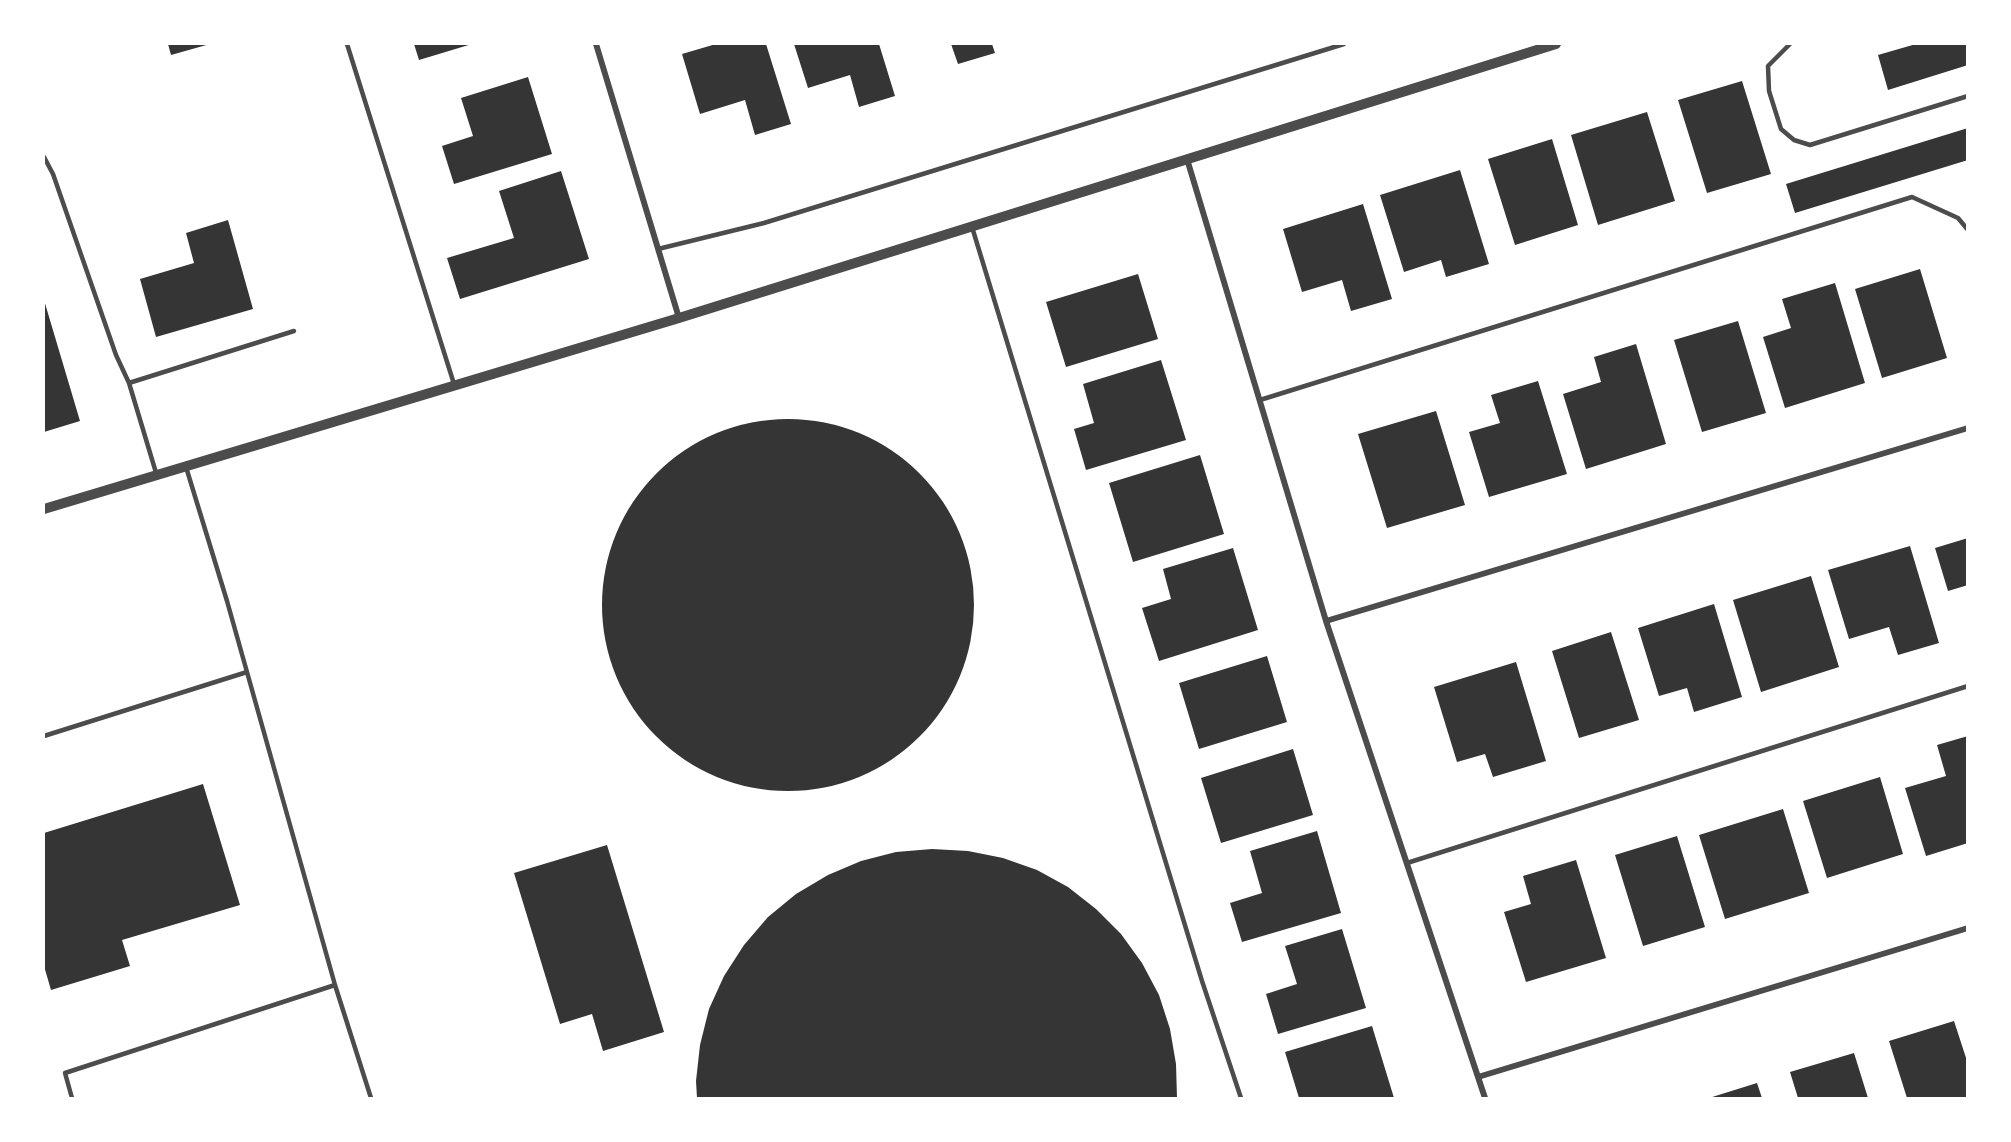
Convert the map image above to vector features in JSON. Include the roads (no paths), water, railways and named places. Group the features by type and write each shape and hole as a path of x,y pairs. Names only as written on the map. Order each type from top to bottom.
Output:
{"street":[{"path":"596,44 679,318"},
{"path":"44,509 679,318 1556,44"},
{"path":"1187,159 1326,621 1485,1098"},
{"path":"1326,621 1968,428"},
{"path":"1478,1077 1968,928"}],"lane":[{"path":"347,44 454,385"},
{"path":"658,249 764,223 1344,44"},
{"path":"1790,44 1768,66 1769,91 1781,129 1794,140 1810,145 1968,96"},
{"path":"44,157 53,174 116,355 129,383 157,476"},
{"path":"1260,400 1912,197 1959,218 1968,230"},
{"path":"971,227 1202,981 1241,1098"},
{"path":"129,383 294,331"},
{"path":"186,467 247,672 335,985 371,1098"},
{"path":"44,736 247,672"},
{"path":"1407,863 1968,686"},
{"path":"72,1098 65,1073 335,985"}]}
